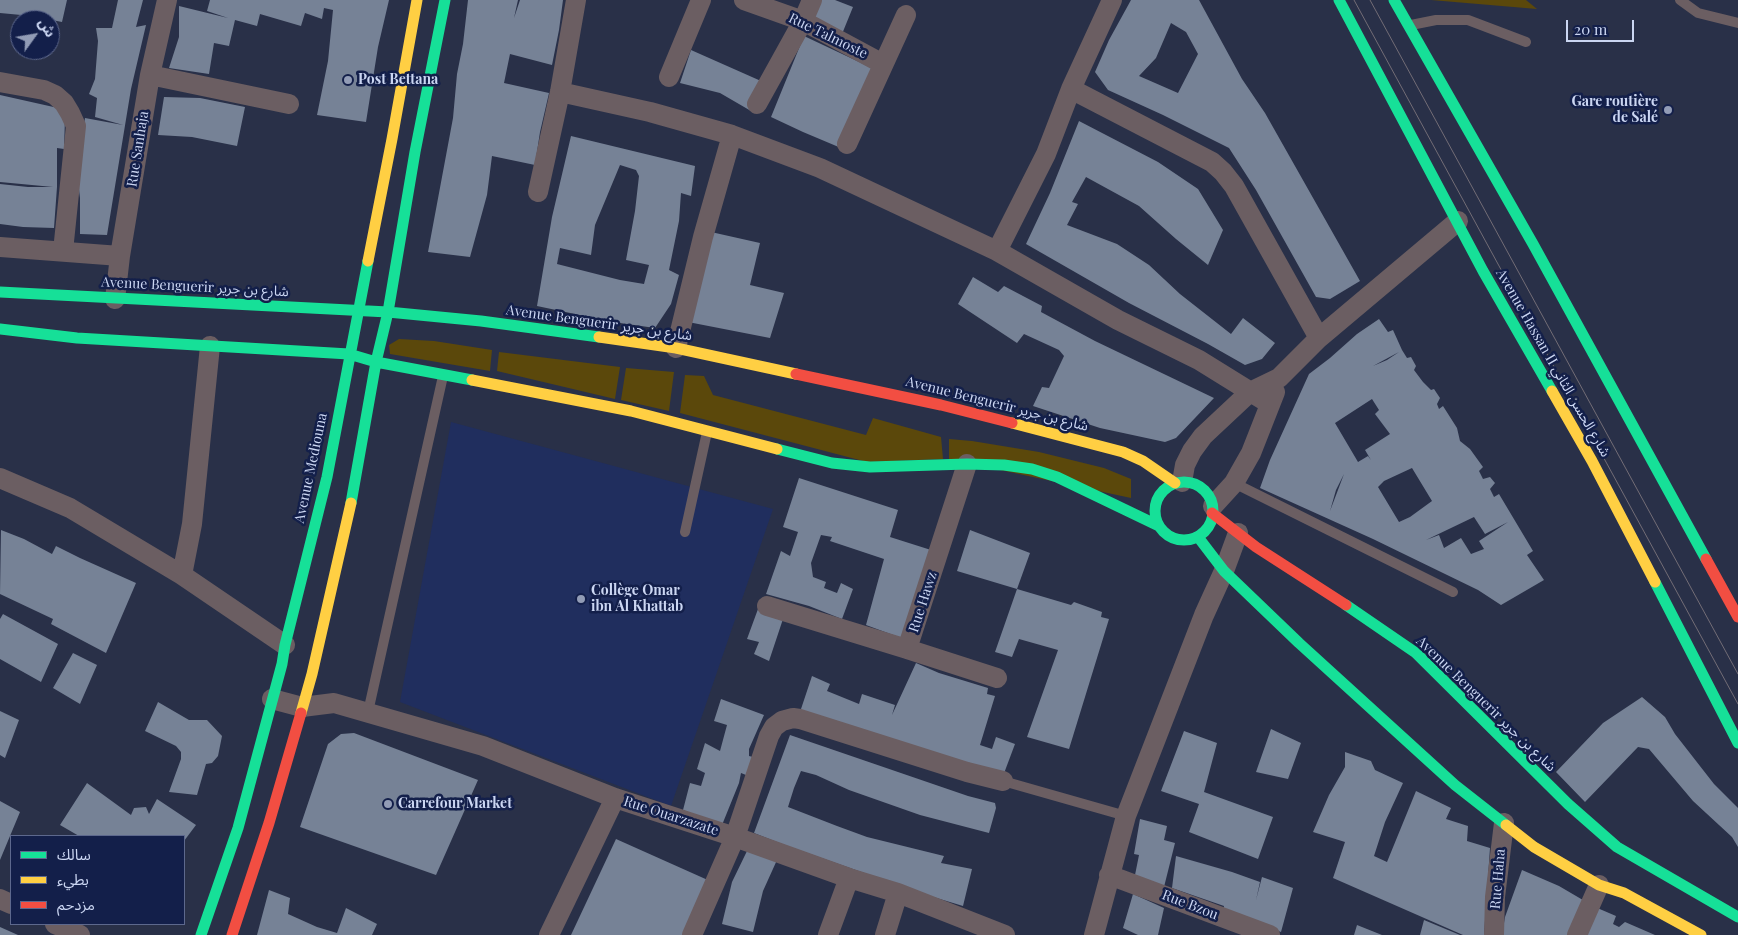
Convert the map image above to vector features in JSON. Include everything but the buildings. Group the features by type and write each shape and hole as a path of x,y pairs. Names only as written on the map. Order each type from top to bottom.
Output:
{"main road":[{"name":"Avenue Mediouna","path":"201,935 238,828 327,477 417,0"},
{"path":"232,935 269,823 312,674 349,517 376,362 388,312 415,152 445,0"},
{"name":"Avenue Hassan II شارع الحسن الثاني","path":"1339,0 1483,271 1592,462 1738,743"},
{"path":"1394,0 1537,252 1738,617"},
{"name":"Avenue Benguerir شارع بن جرير","path":"0,292 388,312 481,321 676,348 940,405 1096,444 1123,452 1179,483"},
{"path":"0,329 77,338 349,354 376,362 631,411 832,463 870,467 967,464 1004,465 1032,469 1057,477 1159,526"},
{"path":"1179,483 1191,483 1198,486 1210,498 1212,510 1211,522 1206,530 1198,536 1181,540 1172,538 1165,533 1156,520 1156,505 1163,491 1179,483"},
{"name":"Avenue Benguerir شارع بن جرير","path":"1212,510 1256,547 1362,614 1416,653 1568,804 1617,847 1738,917"},
{"path":"1198,536 1224,571 1299,643 1448,778 1534,847 1599,885 1624,893 1701,935"}],"street":[{"name":"Rue Sanhaja","path":"115,298 120,256 150,75 167,0"},
{"path":"538,192 560,92 576,0"},
{"path":"669,77 701,0"},
{"name":"Rue Talmoste","path":"744,0 803,22 883,64"},
{"path":"757,104 803,22 812,0"},
{"path":"997,251 1046,154 1071,89 1112,0"},
{"path":"847,144 906,14"},
{"path":"150,75 289,104"},
{"path":"0,82 44,90 55,95 64,103 76,126 63,251"},
{"path":"1071,89 1212,162 1223,172 1234,186 1319,338"},
{"path":"560,92 650,112 732,135 820,168 997,251 1118,320 1198,360 1270,404"},
{"path":"676,348 703,237 732,135"},
{"path":"1179,483 1192,451 1203,436 1250,392 1279,378 1319,338 1458,221"},
{"path":"0,247 120,256"},
{"path":"182,575 192,524 210,346"},
{"path":"1212,510 1234,483 1251,453 1279,378"},
{"name":"Rue Hawz","path":"967,464 907,649 997,678"},
{"path":"3,484 70,508 182,575 283,655 312,674 334,703"},
{"path":"1094,935 1126,816 1238,533"},
{"path":"767,606 907,649"},
{"name":"Rue Ouarzazate","path":"272,699 302,707 334,703 483,746 615,798 735,837 849,878 898,892 1005,935"},
{"path":"692,935 735,837 770,736 774,727 782,721 793,718 800,719 957,769 1003,781"},
{"path":"549,935 615,798"},
{"name":"Rue Haha","path":"1494,935 1495,897 1504,823"},
{"name":"Rue Bzou","path":"1109,875 1270,935"},
{"path":"828,935 849,878"},
{"path":"1577,935 1599,885"},
{"path":"885,935 898,892"},
{"path":"57,925 80,935"}],"lane":[{"path":"1680,0 1698,13 1738,23"},
{"path":"1408,26 1436,20 1468,20 1526,42"},
{"path":"368,712 443,374"},
{"path":"685,532 707,431"},
{"path":"1234,483 1453,592"},
{"path":"1003,781 1126,816"}],"shaded area":[{"path":"1431,0 1526,0 1537,9"},
{"path":"399,339 434,341 492,350 490,371 390,354 389,345"},
{"path":"499,352 620,367 615,399 497,371"},
{"path":"626,368 674,372 669,411 621,400"},
{"path":"685,375 704,376 713,395 866,435 873,418 941,437 943,459 867,462 680,413"},
{"name":"Collège Omar ibn Al Khattab","path":"451,422 773,509 671,806 400,702"},
{"path":"949,439 1039,452 1104,468 1131,479 1131,498 949,459"}],"tram line":[{"path":"1354,0 1738,704"},
{"path":"1370,0 1738,674"}],"traffic: fast":[{"path":"351,503 376,362 388,312 415,152 445,0"},
{"path":"1339,0 1483,271 1552,391"},
{"path":"1394,0 1533,244 1706,559"},
{"path":"201,935 238,828 282,664 285,645 327,477 368,261"},
{"path":"0,292 388,312 481,321 599,337"},
{"path":"0,329 77,338 349,354 376,362 472,380"},
{"path":"777,449 832,463 870,467 967,464 1004,465 1032,469 1057,477 1159,526"},
{"path":"1184,482 1195,484 1208,495 1213,511 1211,522 1200,535 1184,540 1173,538 1160,527 1155,511 1157,500 1168,487 1184,482"},
{"path":"1198,537 1224,571 1299,643 1455,785 1506,825"},
{"path":"1655,582 1738,743"},
{"path":"1346,605 1416,653 1568,804 1617,847 1738,917"}],"traffic: slow":[{"path":"368,261 417,0"},
{"path":"599,337 676,348 796,374"},
{"path":"472,380 631,411 777,449"},
{"path":"1552,391 1592,461 1655,582"},
{"path":"1012,423 1123,452 1143,461 1175,483"},
{"path":"301,713 312,674 351,503"},
{"path":"1506,825 1534,847 1599,885 1624,893 1701,935"}],"traffic: jam":[{"path":"796,374 941,405 1012,423"},
{"path":"1212,513 1256,547 1346,605"},
{"path":"1706,559 1738,617"},
{"path":"232,935 269,823 301,713"}],"place":[{"name":"Post Bettana","path":"348,80"},
{"name":"Gare routière de Salé","path":"1668,110"},
{"name":"Collège Omar ibn Al Khattab","path":"581,599"},
{"name":"Carrefour Market","path":"388,804"}]}
